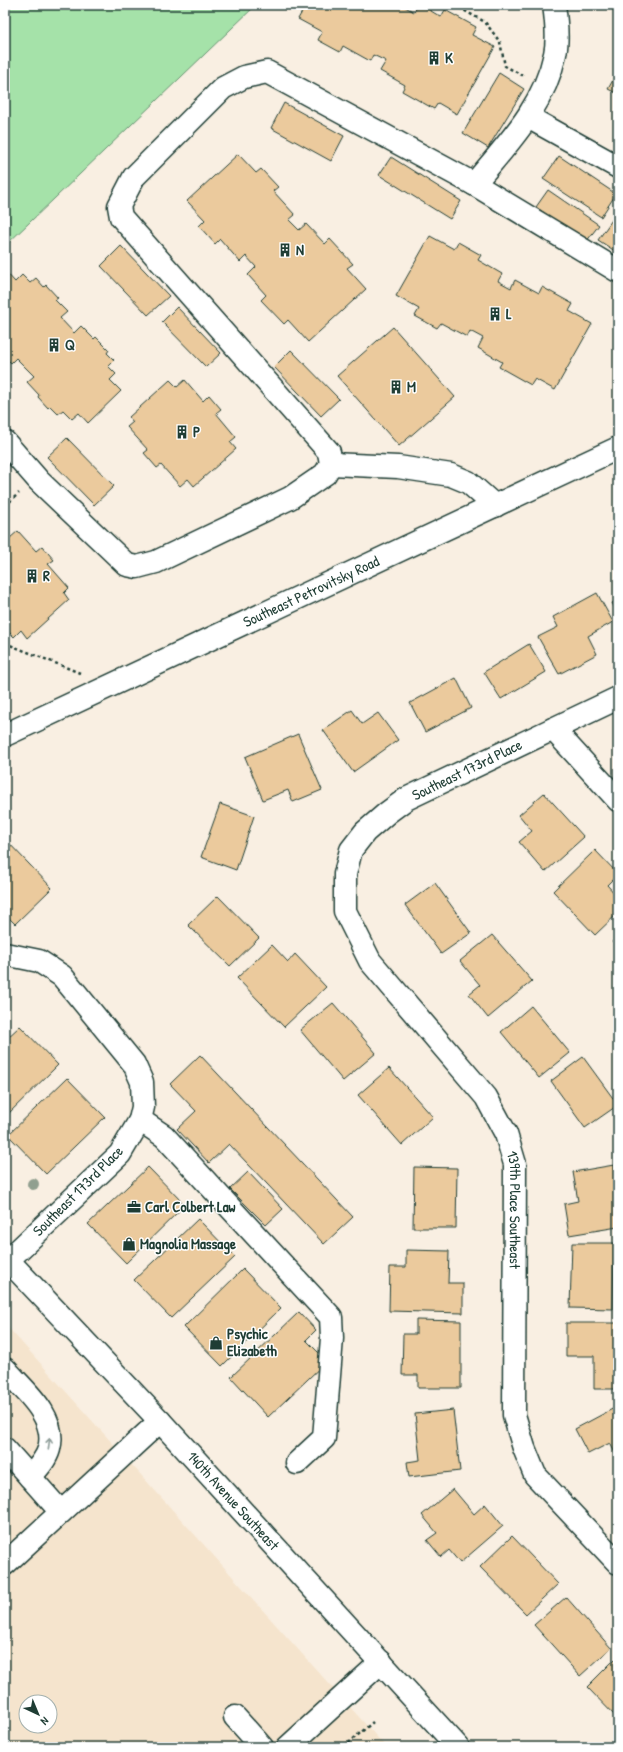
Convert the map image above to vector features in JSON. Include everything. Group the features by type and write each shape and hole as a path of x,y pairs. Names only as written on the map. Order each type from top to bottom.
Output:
{"street":[{"path":"474,184 528,117 545,88 556,52 554,5"},
{"path":"6,446 39,481 127,565 137,567 156,562 290,498 325,474 331,464 329,452 121,217 119,206 134,177 223,88 244,77 267,72 474,184 618,271"},
{"path":"528,117 618,167"},
{"name":"Southeast Petrovitsky Road","path":"5,735 618,448"},
{"path":"331,464 398,467 451,475 468,482 495,506"},
{"name":"Southeast 173rd Place","path":"345,874 351,850 360,838 406,798 618,698"},
{"path":"552,729 618,800"},
{"name":"139th Place Southeast","path":"345,874 345,911 370,961 486,1097 506,1134 515,1164 514,1416 524,1448 535,1475 618,1563"},
{"name":"Southeast 173rd Place","path":"5,954 38,961 62,976 134,1064 142,1082 143,1107 140,1120 120,1154 6,1259"},
{"path":"140,1120 164,1136 330,1317 332,1338 324,1438 297,1462"},
{"name":"140th Avenue Southeast","path":"6,1259 160,1421 458,1747"},
{"path":"5,1369 40,1408 50,1429 49,1449 40,1465 30,1477"},
{"path":"5,1564 160,1421"},
{"path":"5,1449 61,1512"},
{"path":"288,1747 381,1662"},
{"path":"235,1717 262,1747"}],"path":[{"path":"454,5 485,22 500,42 504,66 545,88"},
{"path":"5,648 6,643 110,686"},
{"path":"344,1747 372,1722"}],"shaded area":[{"path":"5,1324 386,1747 5,1747"}],"green space":[{"path":"5,5 256,5 5,246"}],"building":[{"name":"K","path":"306,5 402,5 414,12 418,5 421,5 441,17 445,10 476,27 472,35 495,47 457,114 438,103 434,109 402,91 405,85 380,71 386,61 373,55 370,61 343,46 340,52 318,40 322,32 298,19"},
{"path":"618,71 618,94 608,89"},
{"path":"499,73 524,89 488,148 463,133"},
{"path":"284,103 344,136 331,161 271,128"},
{"name":"N","path":"238,154 256,173 261,169 278,187 273,191 295,215 289,220 299,230 306,224 325,244 330,239 353,264 347,268 366,289 308,342 288,320 284,324 261,300 266,295 248,275 256,267 246,256 240,262 220,239 215,244 199,226 205,220 187,201"},
{"path":"559,156 616,194 601,217 543,179"},
{"path":"391,157 461,201 450,219 379,175"},
{"path":"548,190 599,225 586,242 536,207"},
{"path":"614,217 618,220 618,253 598,240"},
{"name":"L","path":"430,236 454,249 458,242 481,255 478,260 502,274 498,281 511,288 515,280 539,293 542,287 573,304 569,311 592,324 555,390 535,379 531,385 499,367 502,362 478,348 483,338 470,331 467,337 441,323 437,328 415,316 419,309 396,296"},
{"path":"121,246 169,296 148,315 101,266"},
{"name":"Q","path":"6,272 15,282 22,275 30,283 36,278 44,287 46,285 58,298 55,300 67,312 60,318 74,333 81,326 94,339 96,337 109,350 107,353 114,360 108,366 116,374 110,380 121,391 88,423 79,413 72,419 63,410 58,414 50,406 48,408 27,382 34,376 16,358 11,363 5,357"},
{"path":"177,307 221,353 206,367 162,322"},
{"name":"M","path":"393,327 455,397 399,446 337,376"},
{"path":"291,350 339,399 321,416 274,367"},
{"name":"P","path":"170,380 177,387 185,380 203,401 209,395 221,409 216,413 236,437 230,442 236,449 194,486 188,479 180,486 161,465 157,468 144,453 148,450 127,427 133,422 129,417"},
{"path":"67,438 114,486 94,505 47,457"},
{"name":"R","path":"18,531 36,551 42,546 54,560 48,564 69,588 64,593 69,600 27,638 21,630 14,637 5,628 5,533 10,538"},
{"path":"597,593 613,622 588,636 597,654 559,674 538,637 558,627 553,617"},
{"path":"618,600 618,614 612,603"},
{"path":"529,644 546,672 501,699 484,672"},
{"path":"456,678 471,708 425,732 410,703"},
{"path":"352,710 362,724 378,713 398,740 353,772 323,730"},
{"path":"298,734 322,790 293,802 288,790 263,800 245,757"},
{"path":"544,793 584,837 545,872 519,842 532,831 519,815"},
{"path":"220,804 254,816 236,870 201,857"},
{"path":"5,839 52,888 15,924 5,914"},
{"path":"595,850 618,874 607,885 618,897 618,913 595,935 553,891"},
{"path":"435,883 471,933 441,954 405,905"},
{"path":"218,896 259,938 230,966 188,925"},
{"path":"492,935 532,981 488,1018 469,994 480,985 460,961"},
{"path":"618,936 618,948 612,942"},
{"path":"272,945 288,962 295,954 326,987 284,1027 237,978"},
{"path":"333,1003 376,1053 343,1081 300,1030"},
{"path":"531,1006 570,1053 539,1078 501,1032"},
{"path":"20,1026 58,1065 5,1117 5,1040"},
{"path":"200,1055 353,1217 324,1244 229,1144 209,1163 177,1129 196,1111 170,1084"},
{"path":"583,1057 618,1105 585,1128 551,1081"},
{"path":"389,1068 433,1117 402,1145 358,1095"},
{"path":"67,1078 105,1117 46,1174 8,1135"},
{"path":"614,1165 618,1186 618,1227 569,1235 564,1204 578,1201 573,1172"},
{"path":"148,1167 185,1205 126,1263 88,1224"},
{"path":"414,1167 457,1168 456,1228 413,1228"},
{"path":"248,1172 283,1209 266,1225 230,1189"},
{"path":"198,1219 235,1257 171,1318 134,1280"},
{"path":"572,1243 614,1243 613,1309 570,1308"},
{"path":"406,1250 449,1251 448,1283 463,1283 463,1313 389,1311 390,1267 406,1267"},
{"path":"243,1269 281,1308 222,1366 184,1327"},
{"path":"299,1312 316,1330 306,1340 327,1361 268,1417 231,1377"},
{"path":"416,1320 461,1321 461,1388 418,1388 418,1375 402,1375 403,1334 416,1334"},
{"path":"566,1323 618,1323 618,1389 594,1389 594,1356 566,1356"},
{"path":"618,1406 618,1459 610,1443 588,1454 575,1429"},
{"path":"453,1410 460,1471 409,1477 407,1462 420,1460 415,1414"},
{"path":"453,1489 474,1514 485,1504 503,1526 460,1563 449,1550 441,1557 427,1540 437,1533 422,1515"},
{"path":"512,1536 558,1584 526,1614 480,1567"},
{"path":"566,1597 611,1648 580,1676 534,1625"},
{"path":"615,1659 618,1662 618,1719 587,1687"}],"place":[{"name":"K","path":"434,58"},
{"name":"N","path":"285,250"},
{"name":"L","path":"495,314"},
{"name":"Q","path":"54,345"},
{"name":"M","path":"396,387"},
{"name":"P","path":"182,432"},
{"name":"R","path":"32,576"},
{"name":"Carl Colbert Law","path":"134,1207"},
{"name":"Magnolia Massage","path":"129,1244"},
{"name":"Psychic Elizabeth","path":"216,1343"}]}
